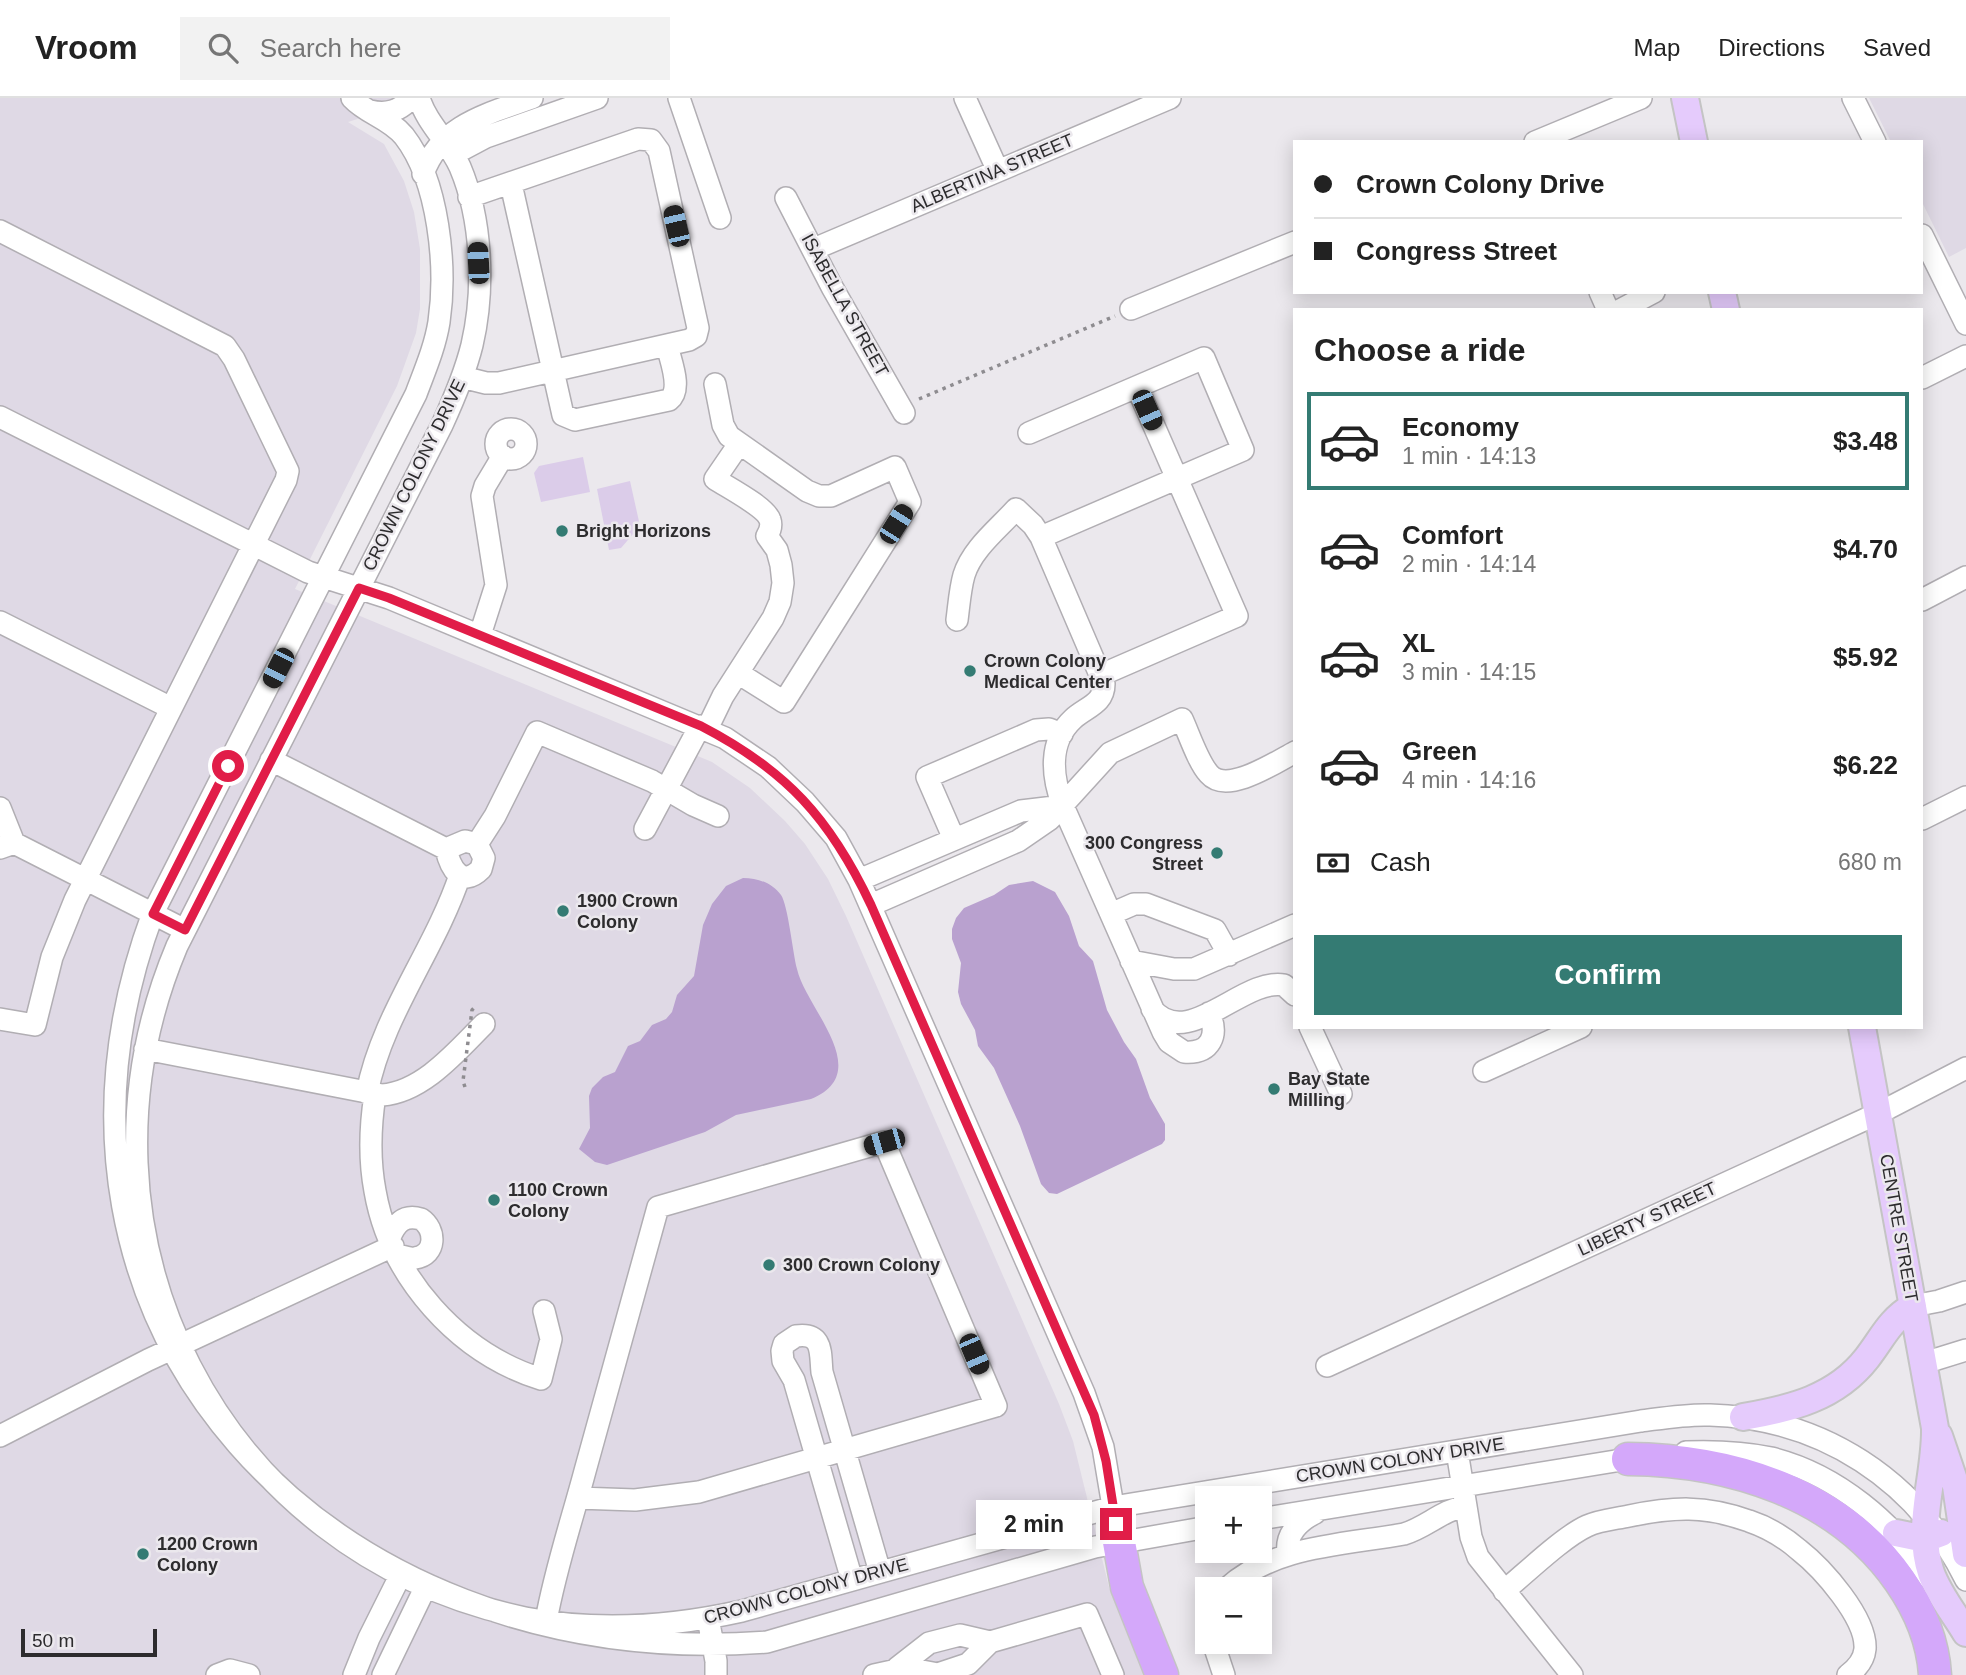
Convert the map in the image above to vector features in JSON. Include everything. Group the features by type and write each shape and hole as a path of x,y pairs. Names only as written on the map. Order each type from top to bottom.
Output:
{"highway":[{"path":"1628,1459 1688,1462 1736,1471 1787,1490 1837,1518 1877,1552 1907,1592 1927,1633 1935,1675"},
{"path":"1119,1542 1127,1587 1162,1675"}],"main road":[{"path":"1685,98 1694,140"},
{"name":"CENTRE STREET","path":"1862,1029 1936,1428 1962,1504 1966,1554"},
{"path":"1743,1417 1790,1408 1831,1390 1866,1359 1896,1317 1913,1306"},
{"name":"CENTRE STREET","path":"1936,1428 1930,1570 1943,1598 1966,1633"},
{"path":"1896,1533 1930,1531 1952,1522 1962,1504"}],"street":[{"path":"360,104 387,113 402,107 411,98"},
{"name":"CROWN COLONY DRIVE","path":"419,98 428,117 449,146 469,197 477,244 478,298 475,331 462,377 442,425 185,930 159,993 145,1049 136,1118 139,1201 151,1267 168,1316 204,1391 222,1419 264,1472 338,1536 426,1586 490,1609 546,1621 627,1627 708,1618 757,1607 1113,1507 1674,1416 1743,1417 1791,1427 1823,1439 1848,1452 1893,1483 1966,1580"},
{"path":"449,146 479,117 532,98"},
{"path":"423,174 433,152 486,137 597,98"},
{"path":"680,98 720,218"},
{"path":"965,98 998,169"},
{"name":"ALBERTINA STREET","path":"814,249 1170,98"},
{"path":"1540,140 1641,98"},
{"path":"1853,98 1874,140"},
{"name":"CROWN COLONY DRIVE","path":"99,1134 103,1082 116,1012 137,948 412,401 435,338 440,311 441,256 434,207 423,174 405,137 385,119 360,104"},
{"path":"462,377 495,383 692,339 698,328 659,151 654,142 641,138 469,197"},
{"path":"511,184 562,413 570,420 667,401 674,397 677,389 667,345"},
{"name":"ISABELLA STREET","path":"786,198 832,287 902,410"},
{"path":"0,231 225,346 234,359 288,471 286,481 85,879 52,957 35,1025 0,1019"},
{"path":"1923,237 1966,324"},
{"path":"1131,309 1293,243"},
{"path":"1624,308 1650,294"},
{"path":"1923,378 1966,356"},
{"path":"1029,433 1203,358 1244,450 1041,537"},
{"path":"715,384 725,430 738,444 807,491 819,496 831,496 895,467 910,502 784,702 738,673"},
{"path":"1101,674 1237,616 1137,387"},
{"path":"0,417 323,578 359,588 480,635 704,728 755,757 800,796 836,838 871,905 1094,1415 1106,1461 1119,1542"},
{"path":"645,829 773,618 782,593 779,558 767,536 771,523 767,514 715,479 738,444"},
{"path":"480,635 496,585 482,496 503,456"},
{"path":"957,620 962,584 968,565 1016,509 1041,537 1101,674 1104,688 1099,700 1074,718 1056,746 1056,783 1063,806 1169,1042 1184,1052 1199,1051 1210,1042 1214,1027 1209,1013"},
{"path":"1923,599 1966,577"},
{"path":"0,622 171,708"},
{"path":"871,905 1018,841 1040,827 1063,806 1110,753 1182,719 1208,774 1219,781 1236,781 1293,753"},
{"path":"954,839 927,776 1035,730 1049,729 1062,734"},
{"path":"477,845 495,816 537,732 667,789 718,816"},
{"path":"271,760 446,849 451,868 460,875 472,876 482,867 484,855 477,845 465,841 446,849"},
{"path":"1923,819 1966,797"},
{"path":"859,880 1021,811 1063,806"},
{"path":"0,808 5,815 7,846 85,879 185,930"},
{"path":"460,875 447,912 380,1047 371,1094 372,1174 378,1206 394,1246 420,1292 452,1327 496,1359 541,1379 551,1339 544,1311"},
{"path":"1111,914 1134,904 1146,904 1215,930 1229,955"},
{"path":"1131,961 1187,970 1201,967 1293,926"},
{"path":"1151,1007 1161,1018 1175,1023 1190,1021 1271,985 1287,986 1293,993"},
{"path":"145,1049 371,1094 397,1092 425,1077 443,1063 479,1015"},
{"path":"1311,1029 1341,1094"},
{"path":"1484,1071 1577,1029"},
{"name":"LIBERTY STREET","path":"1326,1366 1879,1113 1966,1068"},
{"path":"546,1621 578,1498 658,1207 884,1142 996,1406 685,1495 624,1501 578,1498"},
{"path":"0,1436 181,1345 394,1246"},
{"path":"1913,1306 1966,1292"},
{"path":"852,1580 794,1380 782,1359 787,1341 796,1336 807,1335 816,1341 821,1350 822,1372 880,1572"},
{"path":"786,1368 798,1375 808,1374 816,1369 822,1357"},
{"path":"1924,1363 1964,1359"},
{"path":"1457,1451 1471,1538 1478,1557 1572,1675"},
{"name":"CROWN COLONY DRIVE","path":"1272,1517 1324,1509 1465,1496 1628,1459 1693,1451 1737,1453 1772,1459 1803,1469 1865,1506 1896,1533 1943,1598"},
{"path":"1243,1577 1261,1564 1288,1554 1405,1534 1419,1529 1465,1496"},
{"path":"1504,1591 1578,1531 1592,1524 1679,1507 1722,1513 1775,1533 1810,1558 1835,1585 1850,1608 1865,1647 1860,1663 1848,1675"},
{"path":"1288,1554 1287,1542 1292,1531 1305,1519 1324,1509"},
{"name":"CROWN COLONY DRIVE","path":"681,1659 715,1665 767,1642 1119,1542 1195,1529"},
{"path":"354,1675 377,1602 401,1574"},
{"path":"383,1675 418,1622 426,1586"},
{"path":"377,1602 418,1622"},
{"path":"874,1675 897,1668 912,1668 938,1674 968,1664 990,1642 1087,1614 1112,1675"},
{"path":"708,1618 715,1665"},
{"path":"897,1668 925,1645 955,1635 990,1642"},
{"path":"1217,1654 1224,1675"},
{"path":"218,1675 230,1670 249,1675"}],"path":[{"path":"902,410 1131,309"},
{"path":"465,1087 463,1081 472,1010 479,1015"}],"shaded area":[{"path":"0,98 423,98 348,122 384,144 404,181 414,212 420,249 420,309 416,333 397,386 295,589 712,762 750,788 805,844 828,879 846,916 1059,1404 1073,1441 1109,1587 1146,1675 0,1675"},
{"path":"1869,98 1966,98 1966,248 1949,257 1923,204 1923,140 1890,140"},
{"path":"583,457 590,492 541,502 534,473 539,466"},
{"path":"630,481 640,526 621,548 609,550 597,489"},
{"path":"743,878 764,882 773,887 784,900 797,969 832,1039 838,1057 838,1073 829,1087 811,1099 736,1115 705,1132 607,1165 595,1162 579,1149 590,1128 589,1096 592,1088 603,1077 615,1072 628,1046 640,1041 652,1025 666,1019 672,1012 677,995 694,976 703,925 712,904 726,886"},
{"path":"1033,881 1055,892 1069,916 1079,946 1093,961 1107,1010 1136,1059 1150,1098 1165,1124 1165,1140 1162,1144 1057,1194 1049,1193 1041,1184 1020,1126 994,1068 978,1046 975,1030 961,1004 958,992 961,963 952,939 956,918 964,908 1009,885"}],"place":[{"name":"Bright Horizons","path":"562,531"},
{"name":"Crown Colony Medical Center","path":"970,671"},
{"name":"300 Congress Street","path":"1217,853"},
{"name":"1900 Crown Colony","path":"563,911"},
{"name":"Bay State Milling","path":"1274,1089"},
{"name":"1100 Crown Colony","path":"494,1200"},
{"name":"300 Crown Colony","path":"769,1265"},
{"name":"1200 Crown Colony","path":"143,1554"}],"route":[{"path":"228,766 153,914 185,930 359,588 701,726 738,745 768,767 827,826 853,866 871,905 1094,1415 1106,1461 1116,1524"}]}
